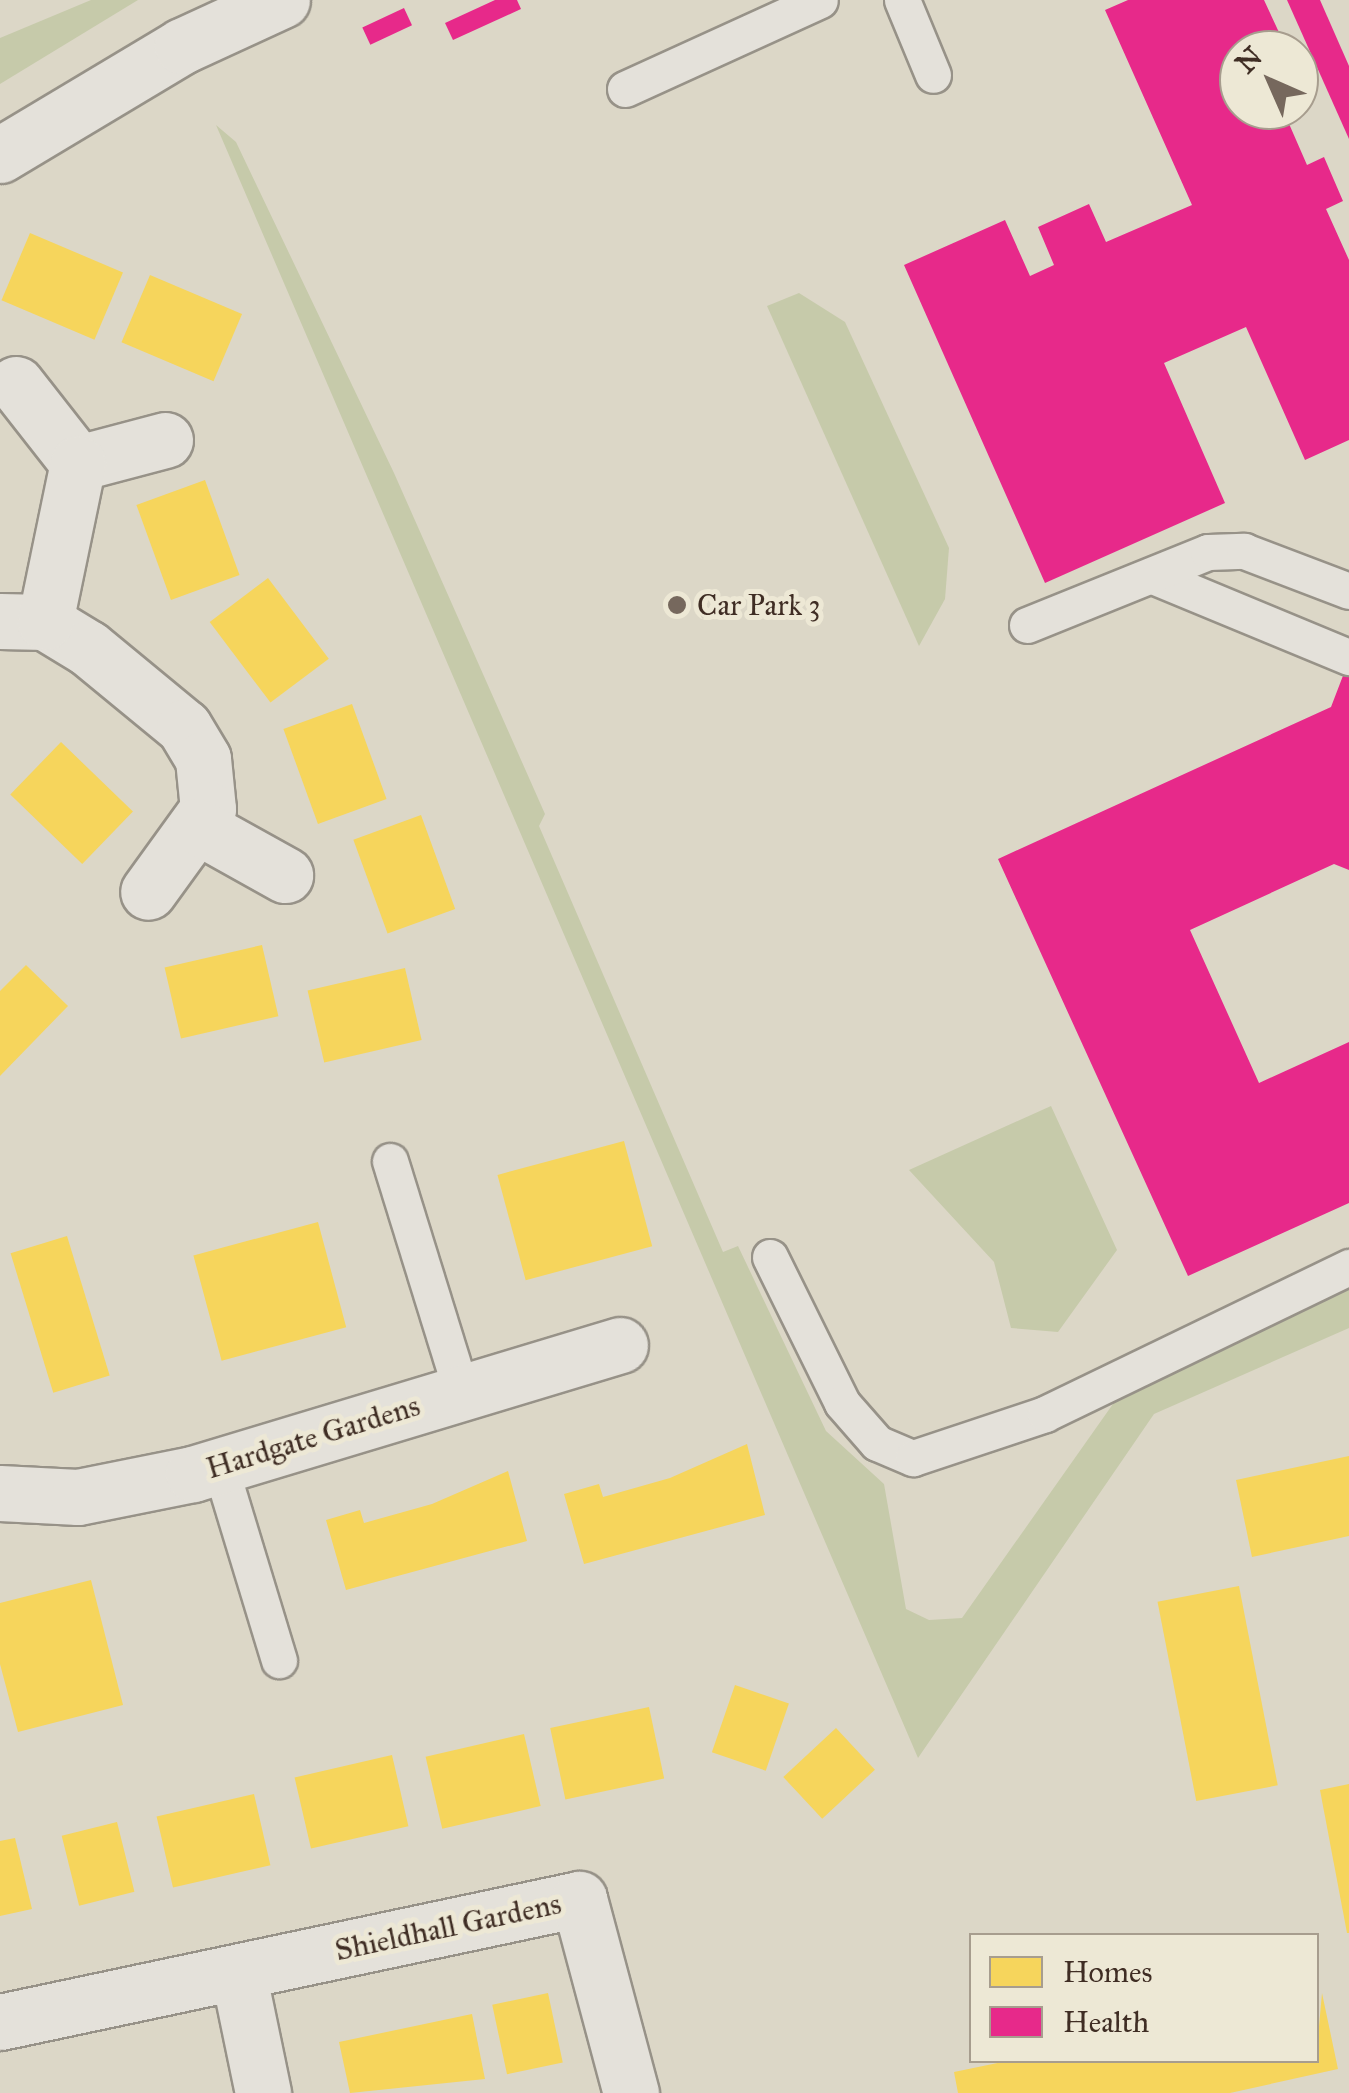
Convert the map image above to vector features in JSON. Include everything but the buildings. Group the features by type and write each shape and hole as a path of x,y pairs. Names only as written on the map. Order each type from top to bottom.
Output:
{"street":[{"path":"0,155 182,46 282,0"},
{"path":"16,384 78,463"},
{"path":"78,463 165,440"},
{"path":"78,463 22,622 184,728 206,783 198,826 148,892"},
{"path":"198,826 284,874"},
{"name":"Hardgate Gardens","path":"0,1493 78,1497 220,1466 620,1344"},
{"name":"Shieldhall Gardens","path":"0,2022 579,1899 631,2093"},
{"path":"238,1972 263,2093"}],"lane":[{"path":"624,89 820,0"},
{"path":"902,0 933,75"},
{"path":"1027,625 1208,552 1244,551 1349,590"},
{"path":"1153,576 1349,658"},
{"path":"390,1161 461,1390"},
{"path":"770,1257 842,1403 878,1443 913,1458 1045,1414 1349,1267"},
{"path":"220,1466 279,1660"}],"green space":[{"path":"91,0 138,0 0,84 0,38"},
{"path":"216,125 236,142 394,473 545,814 539,826 723,1252 738,1246 826,1431 884,1484 906,1609 929,1620 962,1618 1120,1394 1349,1287 1349,1328 1154,1414 918,1758"},
{"path":"799,293 845,322 949,548 945,599 919,646 767,306"},
{"path":"1051,1106 1117,1250 1058,1332 1011,1328 994,1262 909,1170"}],"place":[{"name":"Car Park 3","path":"677,605"}]}
